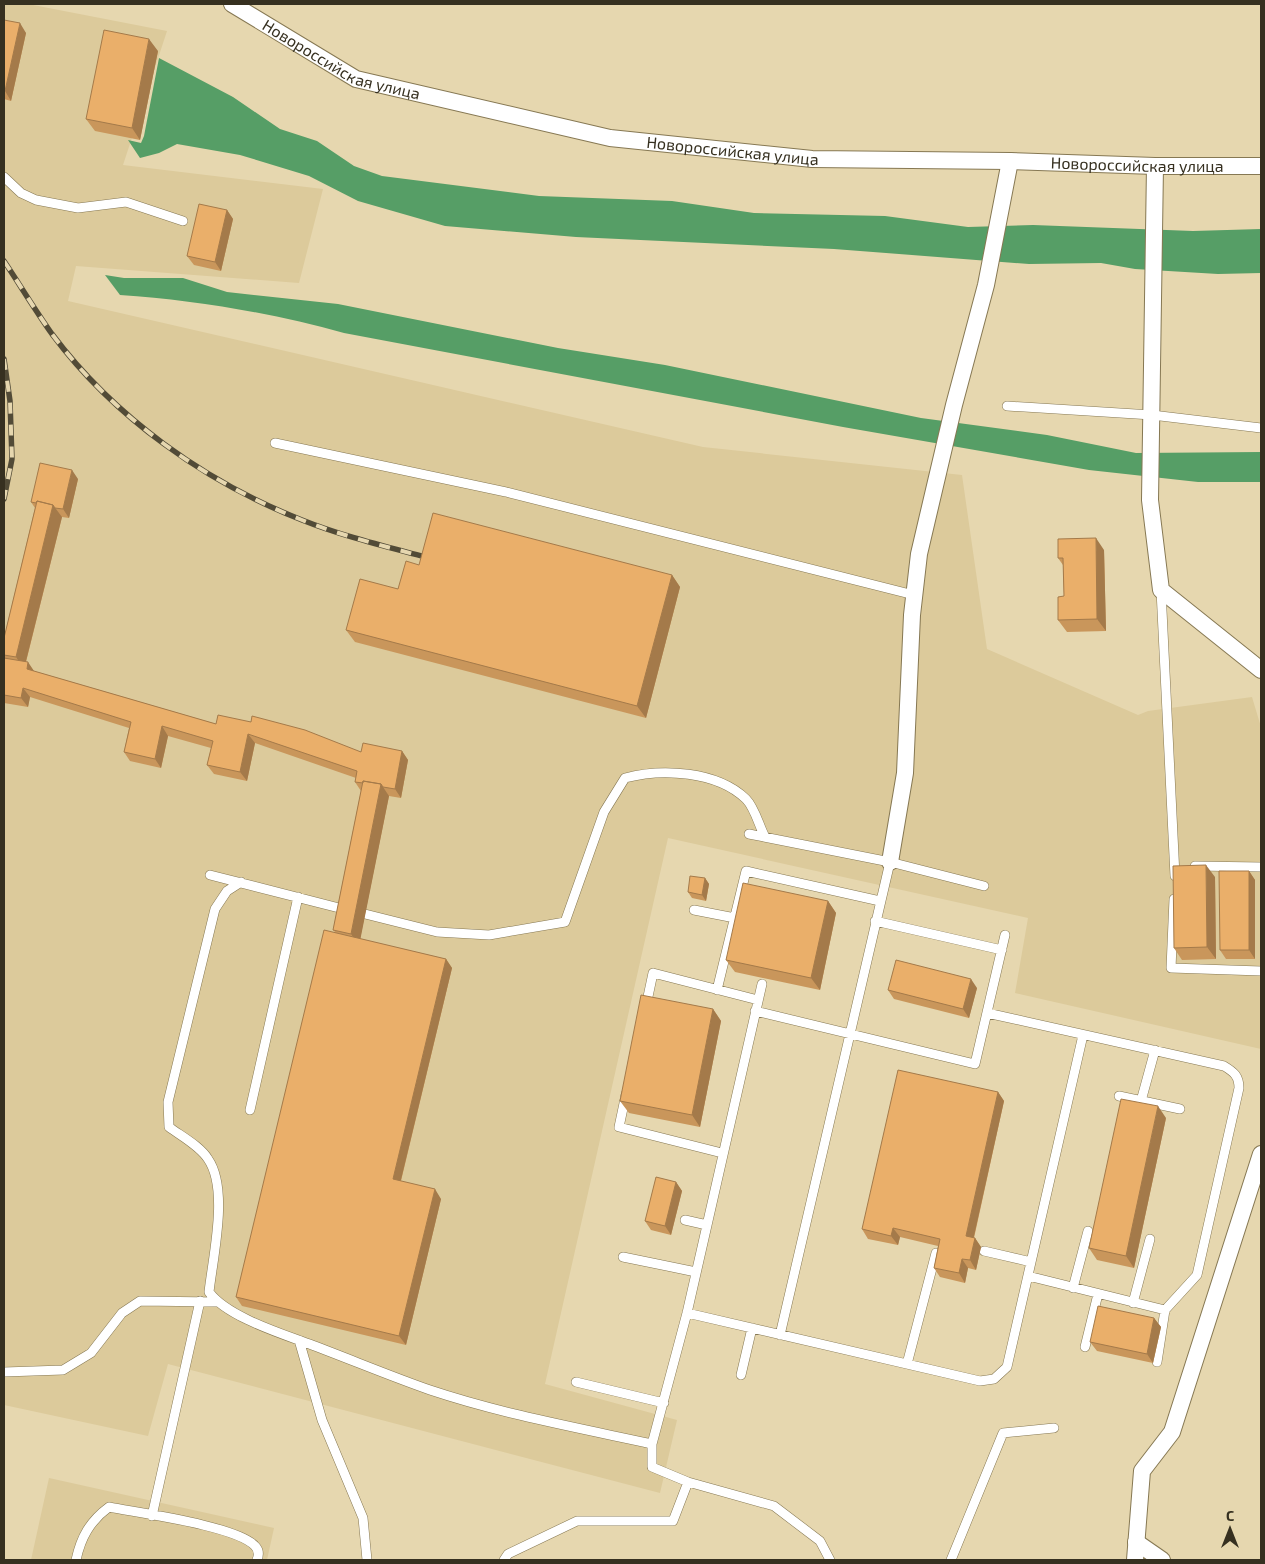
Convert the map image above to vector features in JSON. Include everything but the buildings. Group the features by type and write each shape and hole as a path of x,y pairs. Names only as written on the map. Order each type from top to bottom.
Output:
{"street":[{"name":"Новороссийская улица","path":"238,5 356,79 610,138 812,159 1010,161 1155,166 1261,166"},
{"path":"890,862 905,773 914,595 919,554 954,405 986,285 1010,161"},
{"path":"1155,166 1150,500 1161,590 1261,670"},
{"path":"1134,1560 1142,1471 1172,1432 1261,1154"},
{"path":"1136,1542 1162,1560"}],"lane":[{"path":"4,177 21,193 36,200 78,208 126,202 183,221"},
{"path":"1006,406 1152,414 1261,428"},
{"path":"275,443 506,492 914,595"},
{"path":"1161,590 1175,866 1171,968 1261,971"},
{"path":"365,914 437,932 489,934 565,922 604,812 625,778 646,772 678,772 728,784 748,800 765,837"},
{"path":"749,834 890,862 984,886"},
{"path":"780,1335 890,862"},
{"path":"1175,866 1261,866"},
{"path":"717,990 746,871 880,901"},
{"path":"210,875 348,910"},
{"path":"241,882 227,892 215,909 168,1102 169,1127 207,1157 217,1173 219,1191 209,1292 216,1302 229,1311 299,1340 431,1390 538,1419 652,1444"},
{"path":"250,1110 298,897"},
{"path":"694,910 734,918"},
{"path":"875,921 1002,950"},
{"path":"755,1011 850,1032 975,1064 1005,934"},
{"path":"645,1012 654,973 758,1000"},
{"path":"762,984 687,1313 652,1444 652,1467 688,1482 774,1506 820,1541 830,1560"},
{"path":"987,1013 1224,1066 1234,1072 1239,1080 1239,1088 1197,1275 1164,1310 1157,1362"},
{"path":"687,1313 980,1381 994,1379 1007,1367 1084,1035"},
{"path":"1141,1101 1155,1050"},
{"path":"628,1089 619,1127 722,1153"},
{"path":"1119,1096 1180,1109"},
{"path":"685,1220 707,1225"},
{"path":"1073,1288 1088,1231"},
{"path":"1133,1302 1150,1239"},
{"path":"984,1251 1031,1262"},
{"path":"907,1364 936,1252"},
{"path":"623,1257 696,1272"},
{"path":"1028,1276 1164,1310"},
{"path":"1085,1346 1098,1294"},
{"path":"4,1372 63,1370 91,1353 122,1313 140,1301 216,1302"},
{"path":"152,1516 200,1301"},
{"path":"741,1375 752,1328"},
{"path":"299,1340 322,1420 364,1518 367,1560"},
{"path":"576,1382 664,1403"},
{"path":"951,1560 1003,1433 1054,1428"},
{"path":"504,1560 508,1554 577,1521 674,1521 688,1482"},
{"path":"76,1560 85,1531 94,1518 109,1507 234,1535 256,1547 259,1554 258,1560"}],"shaded area":[{"path":"4,4 28,4 167,31 123,165 323,189 299,283 76,266 68,301 703,447 962,475 987,649 1138,715 1148,711 1252,697 1261,727 1261,1049 1015,993 1028,918 668,838 545,1384 677,1420 660,1493 168,1364 148,1436 4,1405"},
{"path":"159,58 233,97 280,129 317,141 354,166 382,176 539,196 672,201 754,213 885,216 968,227 1033,225 1193,231 1261,229 1261,273 1218,274 1135,269 1101,263 1029,264 834,249 576,237 445,226 358,201 309,176 240,155 177,144 159,153 140,158 128,140 141,143 144,136"},
{"path":"105,275 124,278 183,278 227,292 338,304 558,348 665,365 921,418 1047,435 1136,453 1261,452 1261,482 1198,482 1089,470 843,427 344,333 233,308 177,300 120,295"},
{"path":"49,1478 274,1528 267,1560 31,1560"}],"railway":[{"path":"4,261 52,334 77,364 104,393 164,444 231,487 266,505 332,531 425,557"},
{"path":"4,359 10,401 12,459 4,499"}]}
